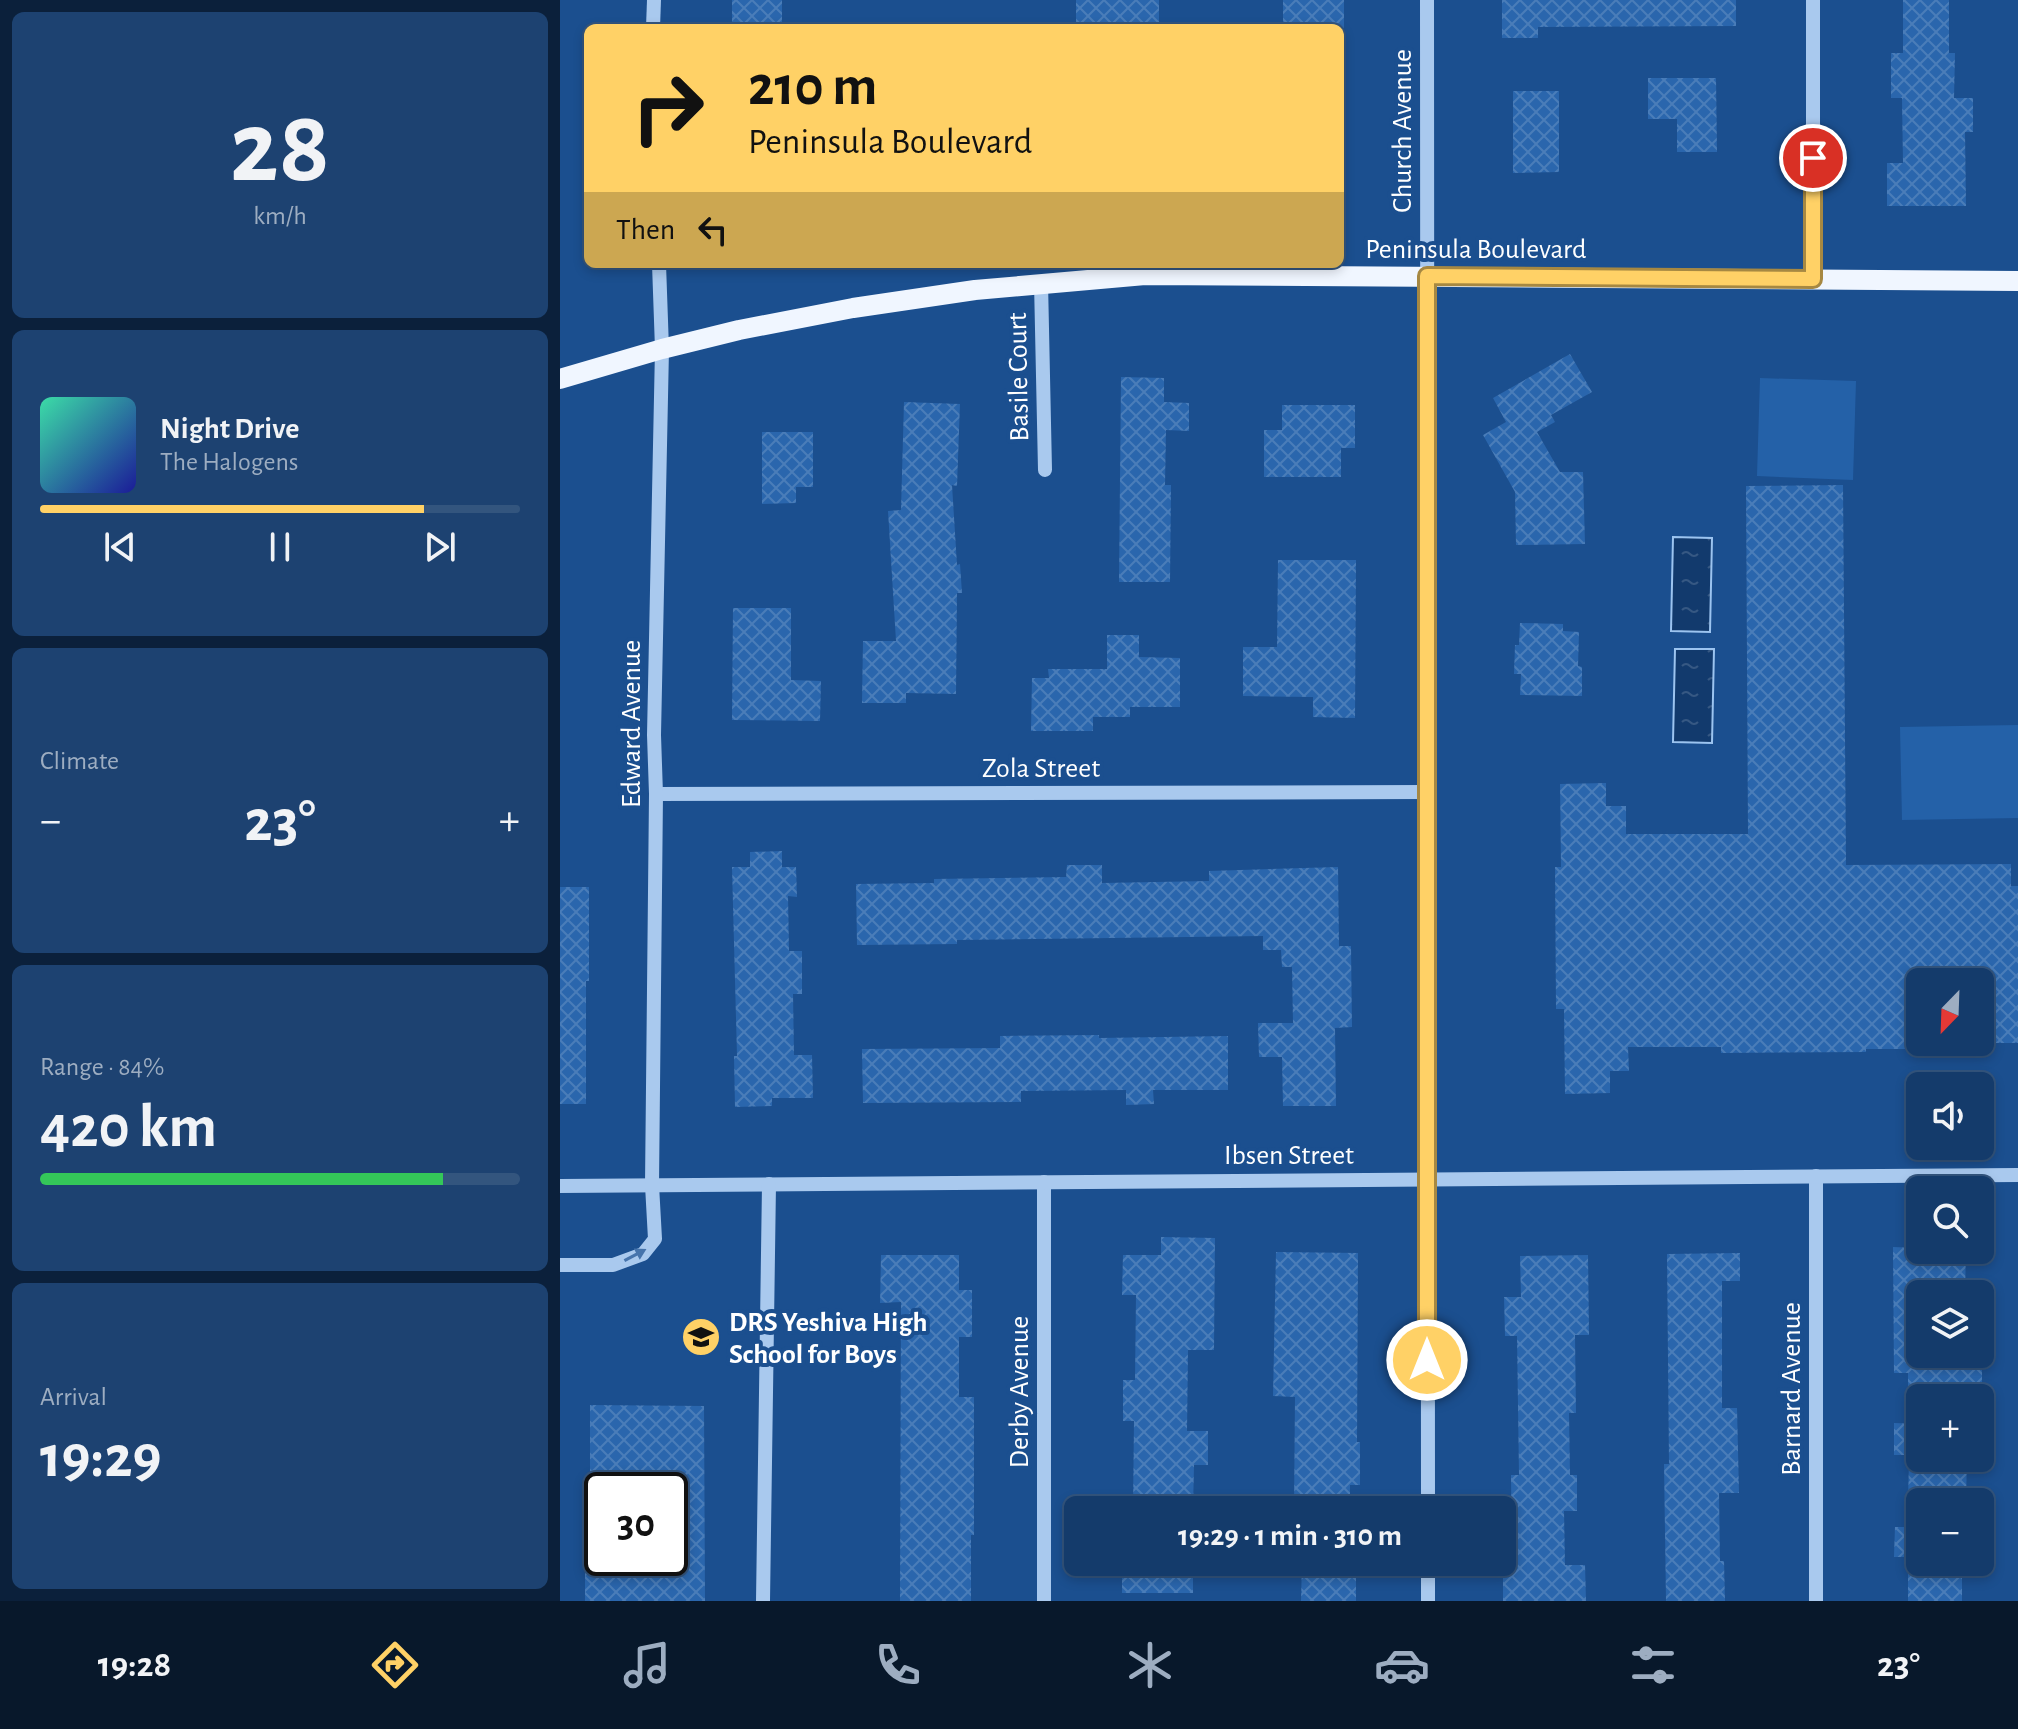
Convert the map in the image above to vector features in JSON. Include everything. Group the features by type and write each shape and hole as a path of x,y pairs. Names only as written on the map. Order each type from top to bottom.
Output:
{"main road":[{"name":"Peninsula Boulevard","path":"560,379 739,330 853,308 1041,282 1145,275 2018,281"}],"street":[{"path":"653,24 654,0"},
{"name":"Church Avenue","path":"1427,0 1428,1496"},
{"path":"1813,0 1813,279"},
{"name":"Edward Avenue","path":"560,1265 613,1265 643,1254 655,1239 652,1185 654,735 662,349 659,268"},
{"name":"Basile Court","path":"1041,282 1045,470"},
{"name":"Zola Street","path":"656,794 1427,792"},
{"name":"Ibsen Street","path":"560,1186 2018,1175"},
{"name":"Barnard Avenue","path":"1816,1176 1816,1601"},
{"name":"Derby Avenue","path":"1044,1182 1044,1601"},
{"path":"763,1601 769,1184"},
{"path":"1428,1576 1428,1601"}],"shaded area":[{"path":"1760,378 1856,381 1853,480 1757,476"},
{"path":"2018,725 2018,818 1902,820 1900,727"}],"water":[{"path":"1673,537 1712,538 1710,632 1671,631"},
{"path":"1675,649 1714,649 1712,743 1673,742"}],"building":[{"path":"732,0 782,0 782,24 732,24"},
{"path":"1076,0 1159,0 1159,24 1076,24"},
{"path":"1283,0 1344,0 1344,24 1283,24"},
{"path":"1502,0 1736,0 1736,26 1538,27 1538,38 1502,38"},
{"path":"1903,0 1949,0 1949,53 1955,53 1954,98 1973,98 1973,132 1965,132 1966,206 1887,206 1887,163 1903,163 1902,98 1891,98 1891,53 1903,53"},
{"path":"1648,78 1716,78 1717,152 1677,152 1677,119 1648,119"},
{"path":"1513,91 1559,91 1559,172 1513,173"},
{"path":"1570,354 1592,392 1551,415 1555,422 1537,432 1560,472 1583,472 1585,544 1516,545 1515,492 1483,435 1506,422 1493,398"},
{"path":"1121,377 1164,378 1164,402 1189,403 1189,431 1166,430 1165,485 1171,485 1170,582 1119,582"},
{"path":"904,402 960,404 957,486 952,485 962,593 957,593 956,694 906,693 906,703 862,703 863,641 896,641 888,511 901,510"},
{"path":"1282,405 1355,405 1355,448 1341,448 1341,477 1264,477 1264,430 1282,430"},
{"path":"762,432 813,432 813,487 796,487 796,503 762,504"},
{"path":"1843,485 1846,865 2011,864 2011,886 2018,886 2018,1043 1994,1043 1994,968 1906,968 1906,1049 1721,1053 1721,1047 1628,1047 1629,1071 1610,1071 1610,1093 1565,1094 1564,1009 1556,1009 1555,867 1561,867 1560,784 1606,783 1606,806 1626,806 1626,834 1748,834 1746,486"},
{"path":"1278,560 1356,560 1355,718 1313,717 1313,697 1243,696 1243,647 1277,647"},
{"path":"733,608 791,608 791,680 821,681 820,721 732,720"},
{"path":"1520,623 1563,624 1563,631 1579,632 1578,666 1582,667 1582,696 1520,695 1521,674 1514,674"},
{"path":"1107,635 1139,635 1139,657 1180,658 1180,707 1130,707 1130,717 1093,717 1093,731 1031,731 1032,678 1049,678 1048,669 1107,669"},
{"path":"782,851 782,867 796,867 797,897 788,896 789,951 802,951 802,994 793,994 794,1055 812,1055 813,1098 772,1098 772,1106 735,1107 734,1056 737,1056 732,867 750,867 750,852"},
{"path":"1067,865 1102,865 1102,883 1209,881 1209,871 1338,867 1339,946 1351,946 1352,1027 1335,1028 1336,1106 1283,1106 1282,1057 1259,1057 1258,1023 1293,1023 1292,967 1282,967 1281,950 1263,950 1263,936 957,940 957,944 857,945 856,884 1066,877"},
{"path":"560,887 589,887 586,1104 560,1104"},
{"path":"1099,1035 1099,1038 1228,1036 1228,1090 1153,1090 1154,1104 1126,1105 1126,1090 1021,1091 1021,1102 863,1103 862,1049 1000,1048 1000,1036"},
{"path":"1161,1237 1215,1238 1214,1350 1188,1350 1187,1431 1208,1431 1208,1465 1194,1465 1193,1496 1133,1496 1134,1421 1123,1421 1123,1380 1135,1380 1136,1295 1122,1295 1123,1255 1161,1255"},
{"path":"1893,1247 1906,1248 1906,1264 1966,1264 1965,1280 1906,1280 1906,1368 1982,1368 1982,1384 1908,1384 1908,1373 1894,1373"},
{"path":"1276,1252 1358,1253 1357,1442 1360,1442 1360,1485 1350,1485 1350,1496 1294,1496 1295,1397 1273,1396"},
{"path":"1740,1253 1740,1281 1722,1281 1722,1408 1737,1408 1739,1493 1719,1493 1720,1561 1724,1561 1725,1601 1666,1601 1664,1464 1669,1464 1667,1254"},
{"path":"881,1255 959,1255 959,1290 972,1290 972,1337 959,1337 959,1397 974,1397 971,1601 900,1601 901,1302 880,1303"},
{"path":"1588,1255 1589,1335 1575,1335 1576,1413 1569,1413 1570,1475 1577,1475 1577,1511 1564,1511 1565,1565 1585,1565 1586,1601 1503,1601 1503,1576 1516,1576 1516,1496 1511,1496 1511,1475 1519,1475 1517,1336 1505,1336 1504,1297 1521,1297 1520,1256"},
{"path":"590,1405 704,1406 705,1601 585,1601 585,1576 688,1576 688,1472 590,1472"},
{"path":"1894,1423 1906,1423 1906,1455 1894,1455"},
{"path":"1909,1472 1967,1472 1966,1488 1908,1488"},
{"path":"1895,1527 1906,1527 1906,1557 1894,1557"},
{"path":"1122,1576 1193,1576 1193,1593 1122,1593"},
{"path":"1302,1576 1356,1576 1356,1601 1301,1601"},
{"path":"1908,1576 1962,1576 1962,1601 1908,1601"}],"place":[{"name":"DRS Yeshiva High School for Boys","path":"701,1337"}],"route":[{"path":"1427,1360 1427,276 1813,279 1813,158"}]}
